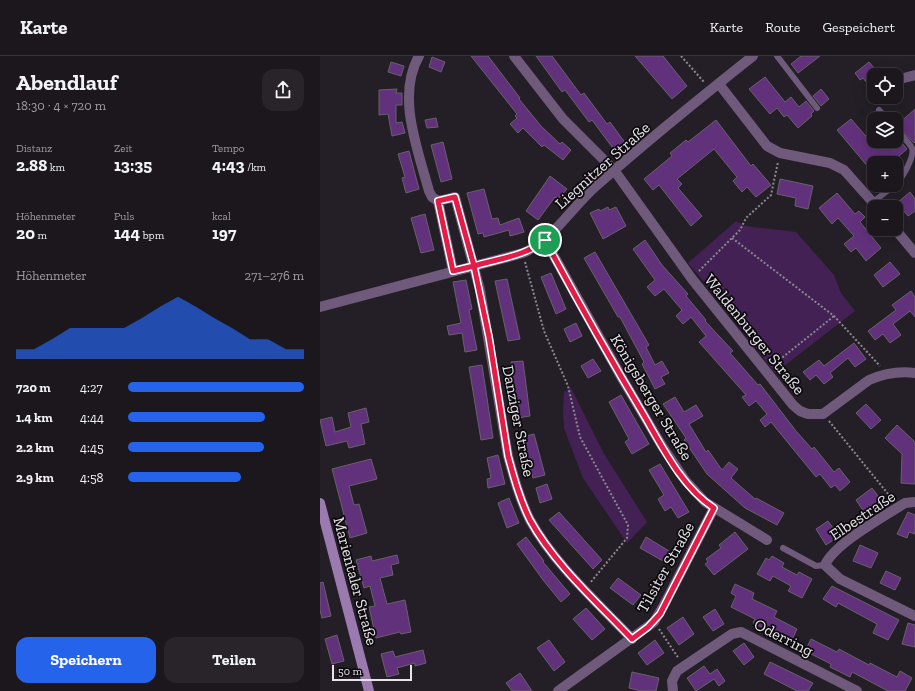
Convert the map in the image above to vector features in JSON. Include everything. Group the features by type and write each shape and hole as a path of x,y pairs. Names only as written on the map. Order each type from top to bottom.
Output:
{"main road":[{"name":"Marientaler Straße","path":"320,503 370,691"}],"street":[{"path":"419,56 414,65 410,86 411,120 429,191 432,197 438,201 453,271"},
{"name":"Waldenburger Straße","path":"514,56 563,119 614,170 692,278 764,372 793,406 808,414 824,414"},
{"name":"Liegnitzer Straße","path":"320,307 523,253 538,246 583,198 614,170 753,56"},
{"path":"904,78 915,76"},
{"path":"715,88 767,146 780,153 838,166 849,174 871,200"},
{"name":"Danziger Straße","path":"438,201 455,197 474,266 489,337 508,456 513,476 525,508 539,534 556,558 632,639"},
{"path":"901,236 915,253"},
{"name":"Königsberger Straße","path":"545,240 619,373 674,465 705,502 767,540"},
{"path":"824,414 869,380 888,374 915,373"},
{"name":"Elbestraße","path":"826,562 837,548 898,507 905,503 915,502"},
{"name":"Tilsiter Straße","path":"558,691 654,622 714,508"},
{"path":"826,562 840,579 915,616"},
{"name":"Oderring","path":"673,691 672,681 675,673 732,634 741,632 857,691"}],"lane":[{"path":"777,56 817,108"},
{"path":"903,137 913,149 913,155 903,175"},
{"path":"880,200 889,192"},
{"path":"783,548 816,566 826,562"}],"path":[{"path":"681,56 715,88"},
{"path":"692,278 740,230 746,218 771,195 780,153"},
{"path":"732,238 834,316 888,374"},
{"path":"523,253 540,318 548,342 568,386 577,428 590,456 628,525 627,538 597,574"},
{"path":"764,372 834,316"},
{"path":"824,414 898,507"},
{"path":"654,622 684,666"}],"shaded area":[{"path":"736,221 745,226 796,232 834,275 841,293 855,311 775,373 715,294 688,263"},
{"path":"571,388 604,454 647,522 627,543 583,478 564,428 564,392"}],"building":[{"path":"471,56 488,56 520,98 519,99 541,126 560,144 562,142 571,150 563,160 544,145 542,147 523,128 518,133 510,124 517,118 515,116 517,114"},
{"path":"536,56 552,56 581,95 584,93 607,124 610,122 626,144 615,151 592,120 589,122 565,90 562,92"},
{"path":"635,56 663,56 687,86 672,99"},
{"path":"801,56 820,56 798,73 791,64"},
{"path":"432,57 445,62 441,72 429,67"},
{"path":"391,62 404,66 401,76 388,72"},
{"path":"869,62 874,68 867,68 867,83 863,78 860,80 855,73"},
{"path":"765,77 785,102 791,97 799,107 806,101 814,111 811,114 812,116 798,128 787,115 784,117 777,108 770,114 749,89"},
{"path":"397,89 396,93 402,93 402,105 396,105 396,123 402,122 405,133 392,136 388,114 379,115 379,90"},
{"path":"821,89 829,99 821,106 813,96"},
{"path":"915,109 914,143 903,131 903,120"},
{"path":"436,118 438,127 427,128 425,120"},
{"path":"851,119 867,137 867,148 903,148 903,144 907,149 899,156 867,156 867,166 837,130"},
{"path":"716,120 751,166 753,164 771,185 756,197 747,187 742,192 733,181 737,177 714,149 677,179 682,184 678,188 702,216 691,226 659,185 653,190 644,179 672,156 670,153 686,140 688,142"},
{"path":"443,142 452,179 441,182 431,145"},
{"path":"409,151 419,189 406,193 402,178 405,177 398,154"},
{"path":"550,176 567,189 558,199 555,197 538,220 526,211"},
{"path":"780,179 813,186 808,209 795,206 796,198 777,194"},
{"path":"484,189 492,219 498,218 500,225 519,218 524,232 510,236 509,230 484,237 483,233 478,234 467,193"},
{"path":"910,192 915,199 915,211 908,216 903,210 903,200 901,200"},
{"path":"837,193 855,214 859,211 865,217 860,222 867,231 867,236 871,236 881,248 866,261 856,248 851,252 844,244 854,236 838,218 832,224 819,208"},
{"path":"608,207 609,210 616,207 626,226 603,239 590,213 599,209 600,211"},
{"path":"425,214 434,250 421,253 411,218"},
{"path":"645,240 662,265 688,294 686,296 706,320 705,321 733,351 730,353 758,385 760,384 796,431 812,449 814,447 834,472 839,468 850,482 840,491 835,485 831,488 820,474 816,477 771,422 765,427 760,420 767,414 756,401 749,406 742,397 746,395 699,342 706,336 691,317 683,324 676,316 682,310 664,289 655,296 647,287 655,280 633,249"},
{"path":"595,252 649,345 646,347 655,365 662,361 669,373 661,377 665,384 655,389 642,364 644,362 620,317 618,317 584,258"},
{"path":"890,262 900,274 883,287 874,275"},
{"path":"551,273 566,309 556,314 541,277"},
{"path":"507,279 520,339 508,341 495,281"},
{"path":"466,280 472,309 469,310 477,350 465,352 462,333 449,335 447,326 461,323 453,282"},
{"path":"911,291 915,297 915,317 910,311 893,324 901,335 890,343 883,334 875,340 868,331 896,310 892,305"},
{"path":"576,323 582,336 570,342 564,329"},
{"path":"854,343 866,359 855,367 848,358 830,373 833,377 824,384 816,375 810,380 803,372 819,360 824,366"},
{"path":"593,359 601,371 588,378 581,366"},
{"path":"523,361 530,416 518,418 511,362"},
{"path":"482,365 493,438 481,440 469,367"},
{"path":"621,395 649,444 632,454 625,442 629,439 609,402"},
{"path":"675,397 684,412 696,405 703,416 689,424 706,452 708,450 722,470 729,462 738,469 731,478 755,499 756,498 784,513 777,525 745,508 707,474 684,440 686,438 663,404"},
{"path":"866,404 881,420 871,429 856,413"},
{"path":"366,408 369,422 361,424 365,444 349,448 347,441 326,446 320,420 332,417 335,432 351,427 348,413"},
{"path":"897,425 915,442 915,484 901,483 902,454 885,438"},
{"path":"534,434 545,475 533,478 522,437"},
{"path":"498,455 505,484 488,488 487,479 491,478 487,458"},
{"path":"371,459 377,479 349,486 354,505 359,504 367,533 350,538 332,469"},
{"path":"660,464 689,512 678,518 671,507 665,511 658,499 664,495 649,470"},
{"path":"547,484 552,499 540,503 536,488"},
{"path":"872,488 881,500 864,512 856,500"},
{"path":"509,498 519,523 507,528 498,503"},
{"path":"559,512 602,560 593,569 549,520"},
{"path":"908,512 915,515 915,534 909,532 907,538 897,534"},
{"path":"828,521 839,536 826,545 816,529"},
{"path":"735,532 748,549 714,575 705,564 708,562 706,559 721,548 719,545"},
{"path":"526,537 544,561 543,562 570,594 561,602 517,544"},
{"path":"646,537 669,551 663,561 640,548"},
{"path":"860,545 878,553 871,568 853,561"},
{"path":"397,555 399,563 391,565 393,575 380,578 387,604 405,600 411,632 401,634 400,632 376,638 369,607 375,606 370,586 364,588 356,560 371,556 372,561"},
{"path":"772,556 784,563 782,567 797,575 799,572 812,579 802,598 788,591 791,586 773,576 770,581 757,574 766,558 769,560"},
{"path":"886,571 901,578 895,590 880,583"},
{"path":"618,578 641,595 633,605 610,588"},
{"path":"323,582 331,616 322,618 320,610 320,583"},
{"path":"735,584 754,593 752,599 777,611 774,617 797,629 791,642 782,638 784,635 782,637 753,623 755,619 731,607 736,596 731,593"},
{"path":"832,586 899,620 888,640 873,633 877,624 838,603 836,607 823,599"},
{"path":"586,608 605,629 592,640 573,619"},
{"path":"715,609 724,624 713,631 703,617"},
{"path":"683,617 694,634 679,645 667,628"},
{"path":"908,623 915,625 915,647 902,644"},
{"path":"337,635 344,661 332,664 325,639"},
{"path":"811,639 837,652 839,649 869,665 870,663 897,677 900,671 912,678 905,691 888,691 852,672 850,677 830,667 831,664 805,651"},
{"path":"549,640 565,662 554,671 537,648"},
{"path":"655,640 664,653 647,665 638,653"},
{"path":"744,643 754,657 744,665 733,651"},
{"path":"423,650 426,663 415,666 415,663 397,668 399,674 387,677 381,654 393,651 395,657"},
{"path":"770,662 813,683 808,691 797,691 764,674"},
{"path":"704,666 710,674 717,669 725,681 719,686 714,679 696,691 687,678"},
{"path":"632,672 659,678 656,691 641,691 629,688"},
{"path":"520,673 532,691 512,691 506,683"}],"route":[{"path":"545,240 538,246 523,253 474,266 455,197 438,201 453,271 474,266 489,337 508,456 513,476 525,508 539,534 556,558 632,639 654,622 660,614 714,508 705,502 685,480 662,446 622,380 545,240"}]}
